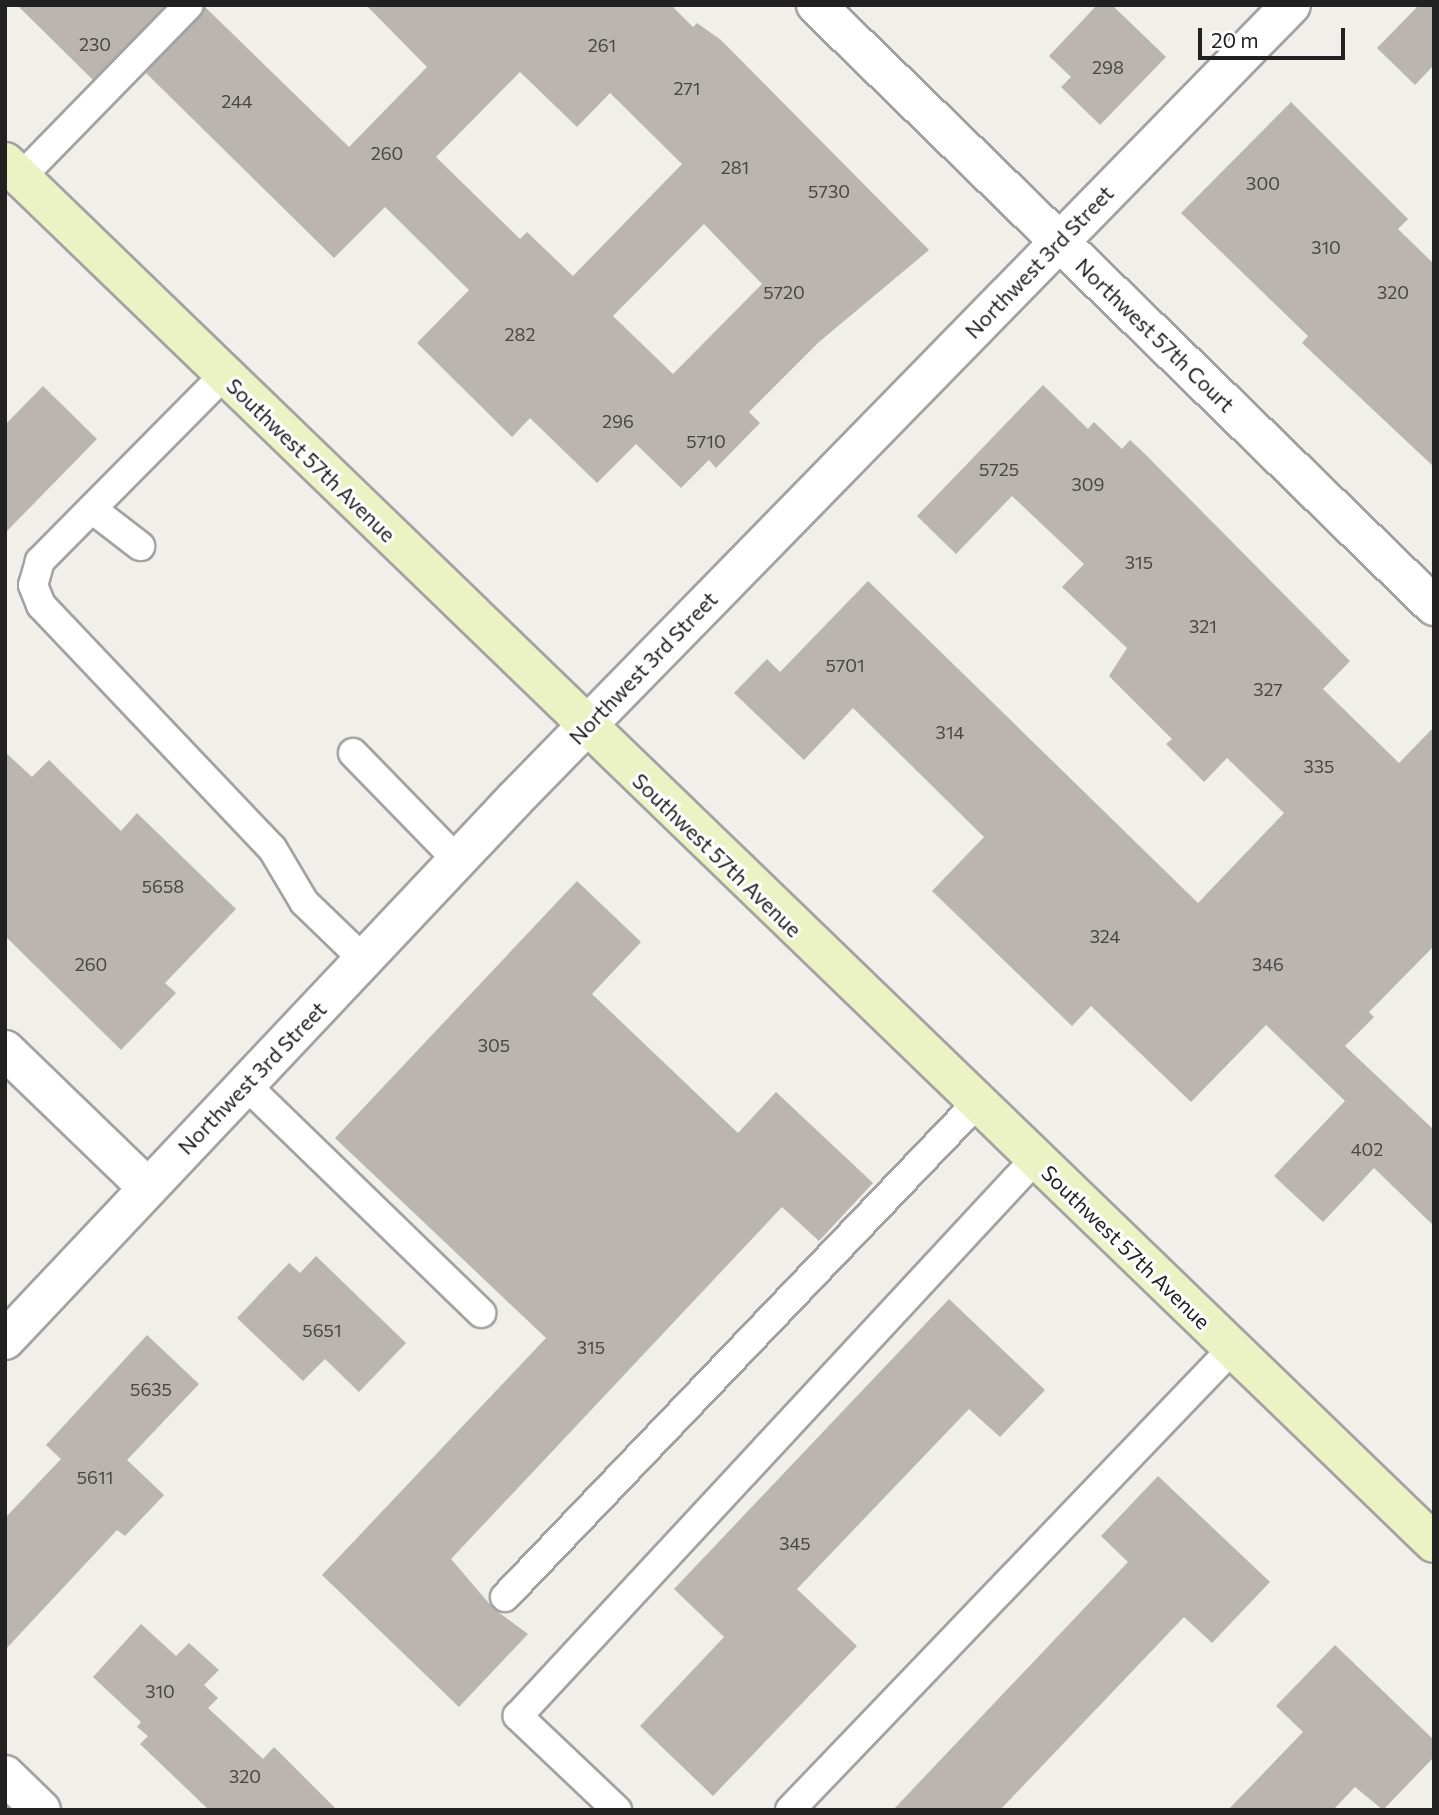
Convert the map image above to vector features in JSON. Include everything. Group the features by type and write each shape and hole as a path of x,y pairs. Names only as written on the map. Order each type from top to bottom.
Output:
{"main road":[{"name":"Southwest 57th Avenue","path":"13,169 586,727 1434,1543"}],"street":[{"name":"Northwest 57th Court","path":"816,5 1434,607"},
{"name":"Northwest 3rd Street","path":"5,1340 457,860 1291,5"},
{"path":"5,1050 147,1187"},
{"path":"5,1775 41,1810"}],"lane":[{"path":"13,169 189,5"},
{"path":"224,375 40,561 33,584 41,605 272,848 304,902 364,960"},
{"path":"92,509 140,545"},
{"path":"353,752 457,860"},
{"path":"245,1084 481,1312"},
{"path":"505,1597 976,1104"},
{"path":"617,1810 518,1716 1035,1159"},
{"path":"790,1810 1232,1349"}],"building":[{"path":"17,5 166,5 93,80"},
{"path":"366,5 671,5 693,27 697,23 721,40 929,250 819,342 749,412 760,423 716,468 709,460 681,488 636,444 597,483 530,418 512,437 417,343 469,290 385,207 334,258 146,73 205,7 349,147 427,67","holes":["520,72 577,127 610,93 682,164 573,276 527,232 520,239 436,157","704,224 762,284 673,374 613,316"]},
{"path":"1097,5 1112,5 1166,57 1100,125 1061,87 1071,77 1049,56"},
{"path":"1419,5 1434,5 1434,65 1415,85 1377,48"},
{"path":"1291,102 1408,219 1398,229 1434,264 1434,467 1302,343 1308,336 1181,213"},
{"path":"1043,385 1088,429 1094,422 1122,449 1130,440 1350,661 1323,689 1399,763 1434,727 1434,946 1369,1012 1374,1017 1345,1046 1434,1130 1434,1226 1374,1168 1323,1222 1274,1176 1345,1101 1266,1025 1191,1102 1091,1006 1072,1026 932,891 984,837 853,708 804,760 734,693 767,659 780,672 868,581 1198,903 1284,813 1227,758 1204,782 1166,744 1172,739 1109,676 1127,648 1062,587 1084,564 1012,496 956,554 917,516"},
{"path":"43,386 97,439 5,533 5,425"},
{"path":"5,752 32,777 49,760 121,831 137,813 236,909 165,983 176,993 121,1050 5,936"},
{"path":"577,881 641,942 592,994 738,1133 776,1092 873,1183 819,1241 782,1207 451,1559 493,1608 528,1634 459,1707 322,1575 546,1338 335,1138"},
{"path":"316,1256 406,1343 359,1392 325,1359 303,1381 237,1318 289,1263 300,1273"},
{"path":"949,1299 1045,1390 1000,1437 969,1409 797,1589 857,1646 713,1796 640,1726 724,1637 674,1589"},
{"path":"147,1335 199,1384 127,1460 164,1495 125,1536 117,1530 5,1650 5,1518 61,1459 46,1445"},
{"path":"1158,1476 1270,1582 1212,1643 1184,1617 1000,1810 893,1810 1128,1562 1101,1536"},
{"path":"141,1624 176,1656 189,1643 219,1670 204,1685 218,1698 208,1708 263,1759 274,1747 337,1810 209,1810 140,1744 148,1736 137,1727 141,1722 93,1677"},
{"path":"1335,1645 1434,1740 1434,1757 1383,1810 1355,1787 1333,1810 1228,1810 1303,1732 1276,1706"}]}
